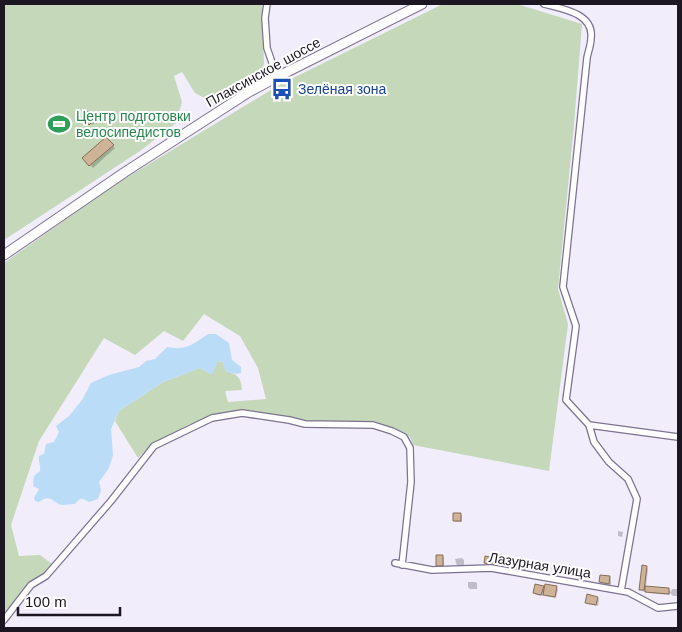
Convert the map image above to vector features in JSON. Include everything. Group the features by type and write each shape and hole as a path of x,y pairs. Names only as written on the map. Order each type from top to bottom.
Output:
{"main road":[{"name":"Плаксинское шоссе","path":"4,255 125,172 249,92 277,76 422,4"}],"street":[{"path":"268,4 265,18 267,48 277,76"},
{"path":"544,4 575,12 589,23 592,37 587,58 563,286 576,326 566,400 589,425 594,442 609,462 628,479 637,498 621,591"},
{"path":"4,620 31,585 46,576 111,501 154,446 212,418 242,413 305,424 373,425 404,437 410,448 411,482 402,564"},
{"path":"589,425 678,437"},
{"name":"Лазурная улица","path":"394,563 432,570 491,568 628,592 658,608 678,606"}],"green space":[{"path":"4,4 262,4 264,63 262,76 212,102 195,93 182,72 174,76 182,102 176,123 140,151 4,240"},
{"path":"443,4 517,4 582,24 558,289 568,324 549,471 413,445 410,437 374,421 313,422 248,410 235,411 187,425 174,434 153,443 138,458 115,421 119,411 163,382 200,368 210,374 217,361 223,362 226,371 236,375 241,382 242,390 225,391 228,402 266,399 258,368 240,336 204,314 183,341 164,331 135,355 104,338 39,441 11,525 19,556 40,555 52,564 44,574 29,583 4,616 4,263 116,184 279,85"}],"water":[{"path":"208,334 216,334 229,343 232,360 241,367 241,373 236,374 225,371 223,362 218,361 213,373 210,374 200,368 163,382 119,411 111,429 113,455 109,468 99,482 101,490 98,499 89,502 81,499 75,504 64,505 49,498 39,502 35,501 34,498 39,489 33,486 34,476 40,471 39,456 44,454 46,444 54,442 59,432 56,426 69,416 82,400 91,383 109,375 139,367 146,361 155,359 167,347 185,347 194,344"}],"building":[{"path":"88,111 95,119 89,125 82,116"},
{"path":"106,137 114,145 89,166 82,158"},
{"path":"453,513 461,513 461,521 453,521"},
{"path":"491,554 502,555 501,560 497,560 496,565 484,563 485,556 490,557"},
{"path":"436,555 443,555 443,566 436,566"},
{"path":"516,560 526,562 525,569 514,568"},
{"path":"642,565 647,566 644,590 639,590"},
{"path":"600,575 610,576 609,584 599,582"},
{"path":"535,584 544,586 541,595 533,593"},
{"path":"545,584 557,586 555,597 543,595"},
{"path":"645,586 669,588 669,594 645,592"},
{"path":"587,594 598,597 596,605 585,603"}],"place":[{"name":"Зелёная зона","path":"282,89"},
{"name":"Центр подготовки велосипедистов","path":"59,124"}]}
